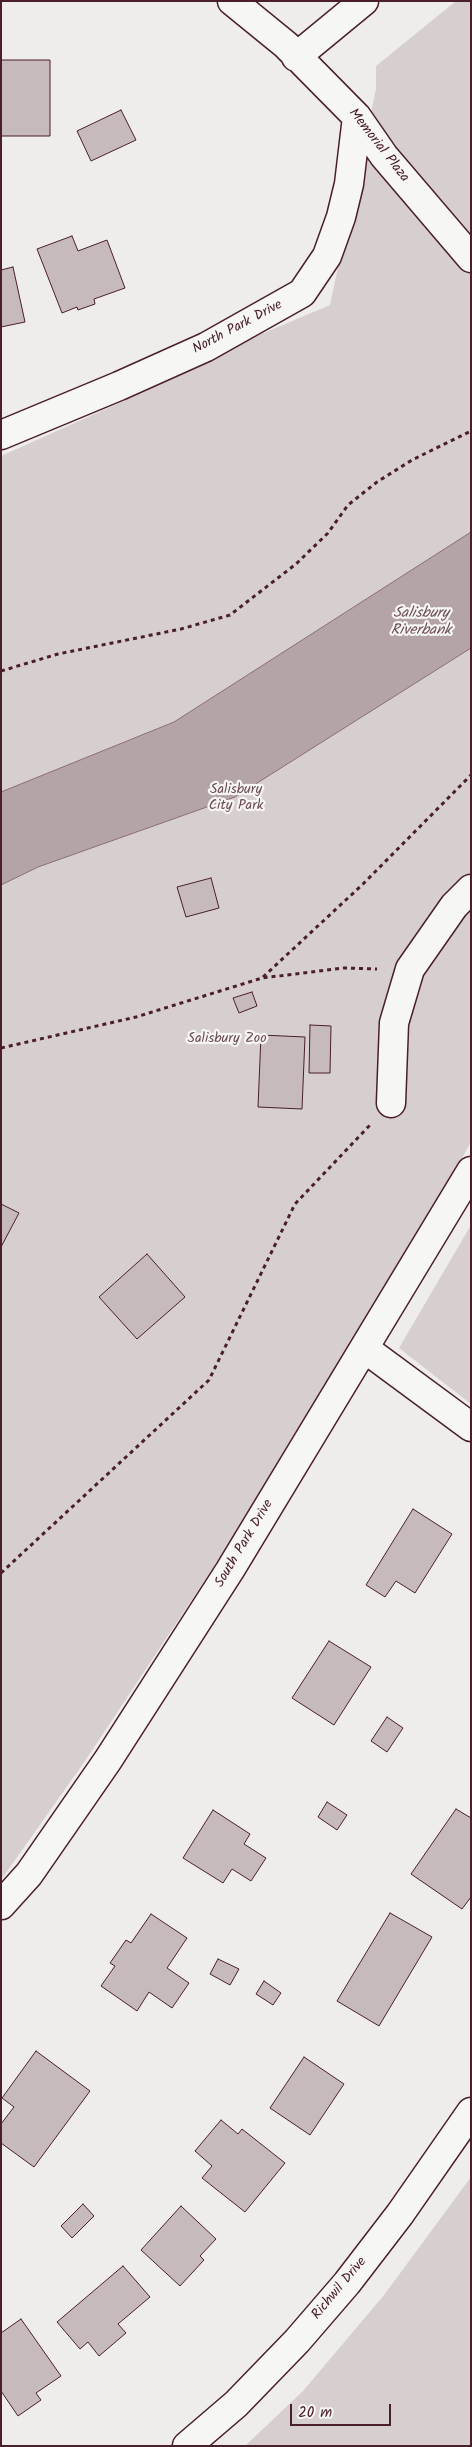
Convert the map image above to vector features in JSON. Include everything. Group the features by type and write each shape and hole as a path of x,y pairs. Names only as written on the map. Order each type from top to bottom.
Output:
{"street":[{"name":"Memorial Plaza","path":"232,1 286,45 357,117 384,156 471,258"},
{"path":"296,57 364,1"},
{"name":"North Park Drive","path":"1,435 119,386 206,347 302,293 326,256 341,217 349,184 357,117"},
{"path":"391,1103 394,1023 410,970 454,906 471,889"},
{"name":"South Park Drive","path":"1,1905 29,1874 113,1751 230,1570 471,1171"},
{"path":"364,1348 471,1427"},
{"name":"Richwil Drive","path":"187,2446 236,2404 297,2341 341,2290 400,2214 471,2112"}],"path":[{"path":"1,671 58,654 181,629 230,616 296,564 328,533 348,505 377,482 412,460 471,431"},
{"path":"262,978 363,884 471,775"},
{"path":"1,1048 136,1017 262,978 344,968 410,970"},
{"path":"1,1573 209,1380 295,1204 391,1103"}],"green space":[{"name":"Salisbury City Park","path":"456,1 471,1 471,1142 388,1289 305,1429 85,1761 1,1880 1,456 166,382 259,335 330,305 376,89 376,66"},
{"path":"471,1225 471,1404 399,1348"},
{"path":"471,2177 471,2446 245,2446 303,2391 384,2295"}],"water":[{"name":"Salisbury Riverbank","path":"471,532 471,648 235,797 38,867 1,885 1,792 174,722"}],"building":[{"path":"1,60 50,60 50,136 1,136"},
{"path":"121,110 136,140 91,161 77,131"},
{"path":"72,236 78,251 107,240 125,288 94,299 95,304 78,310 77,307 62,313 37,249"},
{"path":"13,267 25,322 1,327 1,270"},
{"path":"211,878 219,908 186,917 177,887"},
{"path":"252,992 257,1006 239,1013 233,998"},
{"path":"310,1025 331,1026 330,1073 309,1073"},
{"path":"261,1035 305,1037 302,1109 258,1107"},
{"path":"1,1204 19,1213 1,1247"},
{"path":"147,1254 185,1297 137,1339 99,1297"},
{"path":"413,1509 452,1534 415,1593 396,1581 385,1597 366,1585"},
{"path":"329,1641 371,1667 334,1725 292,1698"},
{"path":"387,1717 403,1728 387,1752 371,1741"},
{"path":"327,1802 347,1815 337,1830 318,1817"},
{"path":"456,1809 471,1818 471,1897 462,1909 411,1874"},
{"path":"213,1810 250,1834 244,1844 266,1858 251,1881 232,1869 223,1883 183,1858"},
{"path":"390,1913 432,1937 379,2026 337,2001"},
{"path":"151,1914 187,1938 167,1968 189,1983 172,2008 149,1992 137,2011 101,1986 115,1966 110,1963 126,1940 131,1943"},
{"path":"218,1959 239,1969 230,1985 210,1974"},
{"path":"264,1981 281,1993 273,2005 256,1994"},
{"path":"36,2051 90,2091 34,2167 1,2143 1,2124 14,2107 2,2098"},
{"path":"304,2057 344,2084 310,2135 270,2108"},
{"path":"221,2120 238,2134 242,2129 285,2163 245,2212 202,2178 212,2166 195,2151"},
{"path":"83,2204 94,2216 72,2238 61,2226"},
{"path":"181,2206 216,2239 200,2256 204,2260 180,2286 141,2250"},
{"path":"123,2266 150,2297 118,2324 126,2333 99,2356 88,2342 80,2349 57,2322"},
{"path":"21,2319 61,2376 36,2393 41,2400 18,2416 1,2391 1,2333"}],"park label":[{"name":"Salisbury Zoo","path":"227,1040"}]}
